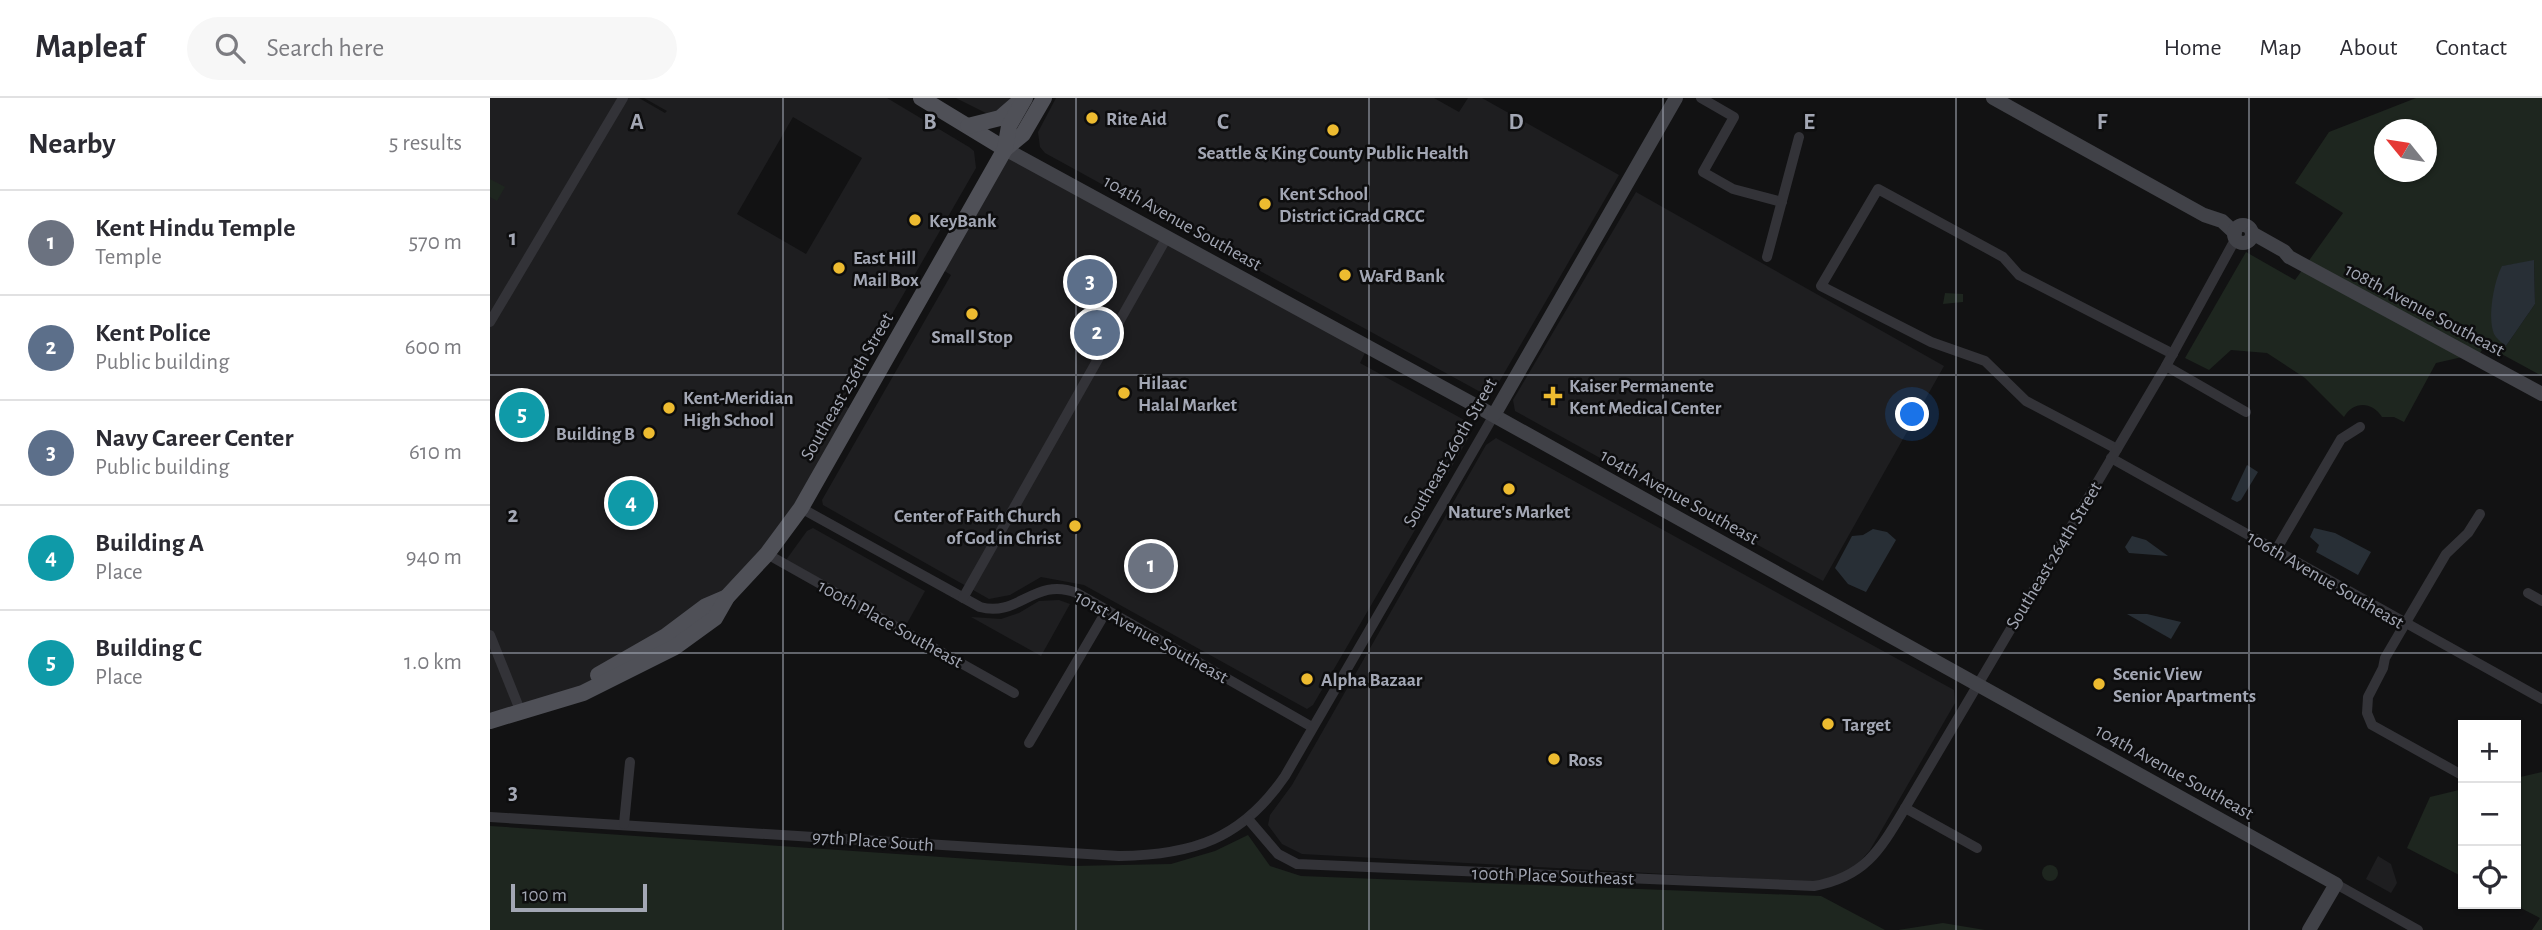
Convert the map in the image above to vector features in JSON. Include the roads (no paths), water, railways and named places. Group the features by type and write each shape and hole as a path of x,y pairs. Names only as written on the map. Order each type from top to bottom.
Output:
{"main road":[{"name":"104th Avenue Southeast","path":"921,98 1005,149"},
{"path":"968,126 1000,118 1023,98"},
{"name":"Southeast 256th Street","path":"519,710 583,693 675,647 715,618 727,597 767,554 801,508 1005,149 1009,126 1023,98"},
{"name":"Southeast 256th Street","path":"1005,149 1023,134 1044,99"},
{"path":"490,711 519,710"},
{"path":"490,721 519,710"}],"street":[{"path":"490,322 623,98"},
{"name":"Southeast 260th Street","path":"1248,819 1272,796 1676,98"},
{"path":"1701,98 1734,117 1703,172 1732,189 1782,202"},
{"name":"108th Avenue Southeast","path":"1993,98 2200,209 2207,207 2221,212 2241,237 2280,257 2289,257 2542,394"},
{"path":"1767,257 1799,137"},
{"name":"104th Avenue Southeast","path":"1005,149 1494,415 2417,930"},
{"name":"106th Avenue Southeast","path":"2173,354 2019,275 2003,257 1878,189 1821,286 1931,342 1985,361 2026,401 2276,550 2542,699"},
{"path":"963,598 1167,237"},
{"name":"Southeast 264th Street","path":"1870,859 1905,808 2241,237"},
{"path":"2166,366 2246,412"},
{"path":"2276,550 2341,439 2360,427"},
{"name":"101st Avenue Southeast","path":"801,508 980,607 995,609 1015,604 1040,589 1059,588 1107,610 1312,727"},
{"path":"2458,773 2372,725 2367,713 2368,697 2405,624 2446,554 2468,533 2480,514"},
{"name":"100th Place Southeast","path":"767,554 1014,692"},
{"path":"2528,593 2542,601"},
{"path":"1030,743 1107,610"},
{"path":"490,635 519,710"},
{"path":"624,824 630,762"},
{"path":"1905,808 1977,848"},
{"name":"97th Place South","path":"490,817 1119,856 1183,851 1232,832 1248,819"},
{"name":"100th Place Southeast","path":"1248,819 1278,854 1297,864 1814,886 1854,874 1870,859"},
{"path":"2309,930 2336,884"}],"place":[{"name":"Rite Aid","path":"1092,118"},
{"name":"Seattle & King County Public Health","path":"1333,130"},
{"name":"Kent School District iGrad GRCC","path":"1265,204"},
{"name":"KeyBank","path":"915,220"},
{"name":"East Hill Mail Box","path":"839,268"},
{"name":"WaFd Bank","path":"1345,275"},
{"name":"Navy Career Center","path":"1090,282"},
{"name":"Small Stop","path":"972,314"},
{"name":"Kent Police","path":"1097,333"},
{"name":"Hilaac Halal Market","path":"1124,393"},
{"name":"Kaiser Permanente Kent Medical Center","path":"1553,396"},
{"name":"Kent-Meridian High School","path":"669,408"},
{"name":"Building C","path":"522,415"},
{"name":"Building B","path":"649,433"},
{"name":"Nature's Market","path":"1509,489"},
{"name":"Building A","path":"631,503"},
{"name":"Center of Faith Church of God in Christ","path":"1075,526"},
{"name":"Kent Hindu Temple","path":"1151,566"},
{"name":"Alpha Bazaar","path":"1307,679"},
{"name":"Scenic View Senior Apartments","path":"2099,684"},
{"name":"Target","path":"1828,724"},
{"name":"Ross","path":"1554,759"}]}
